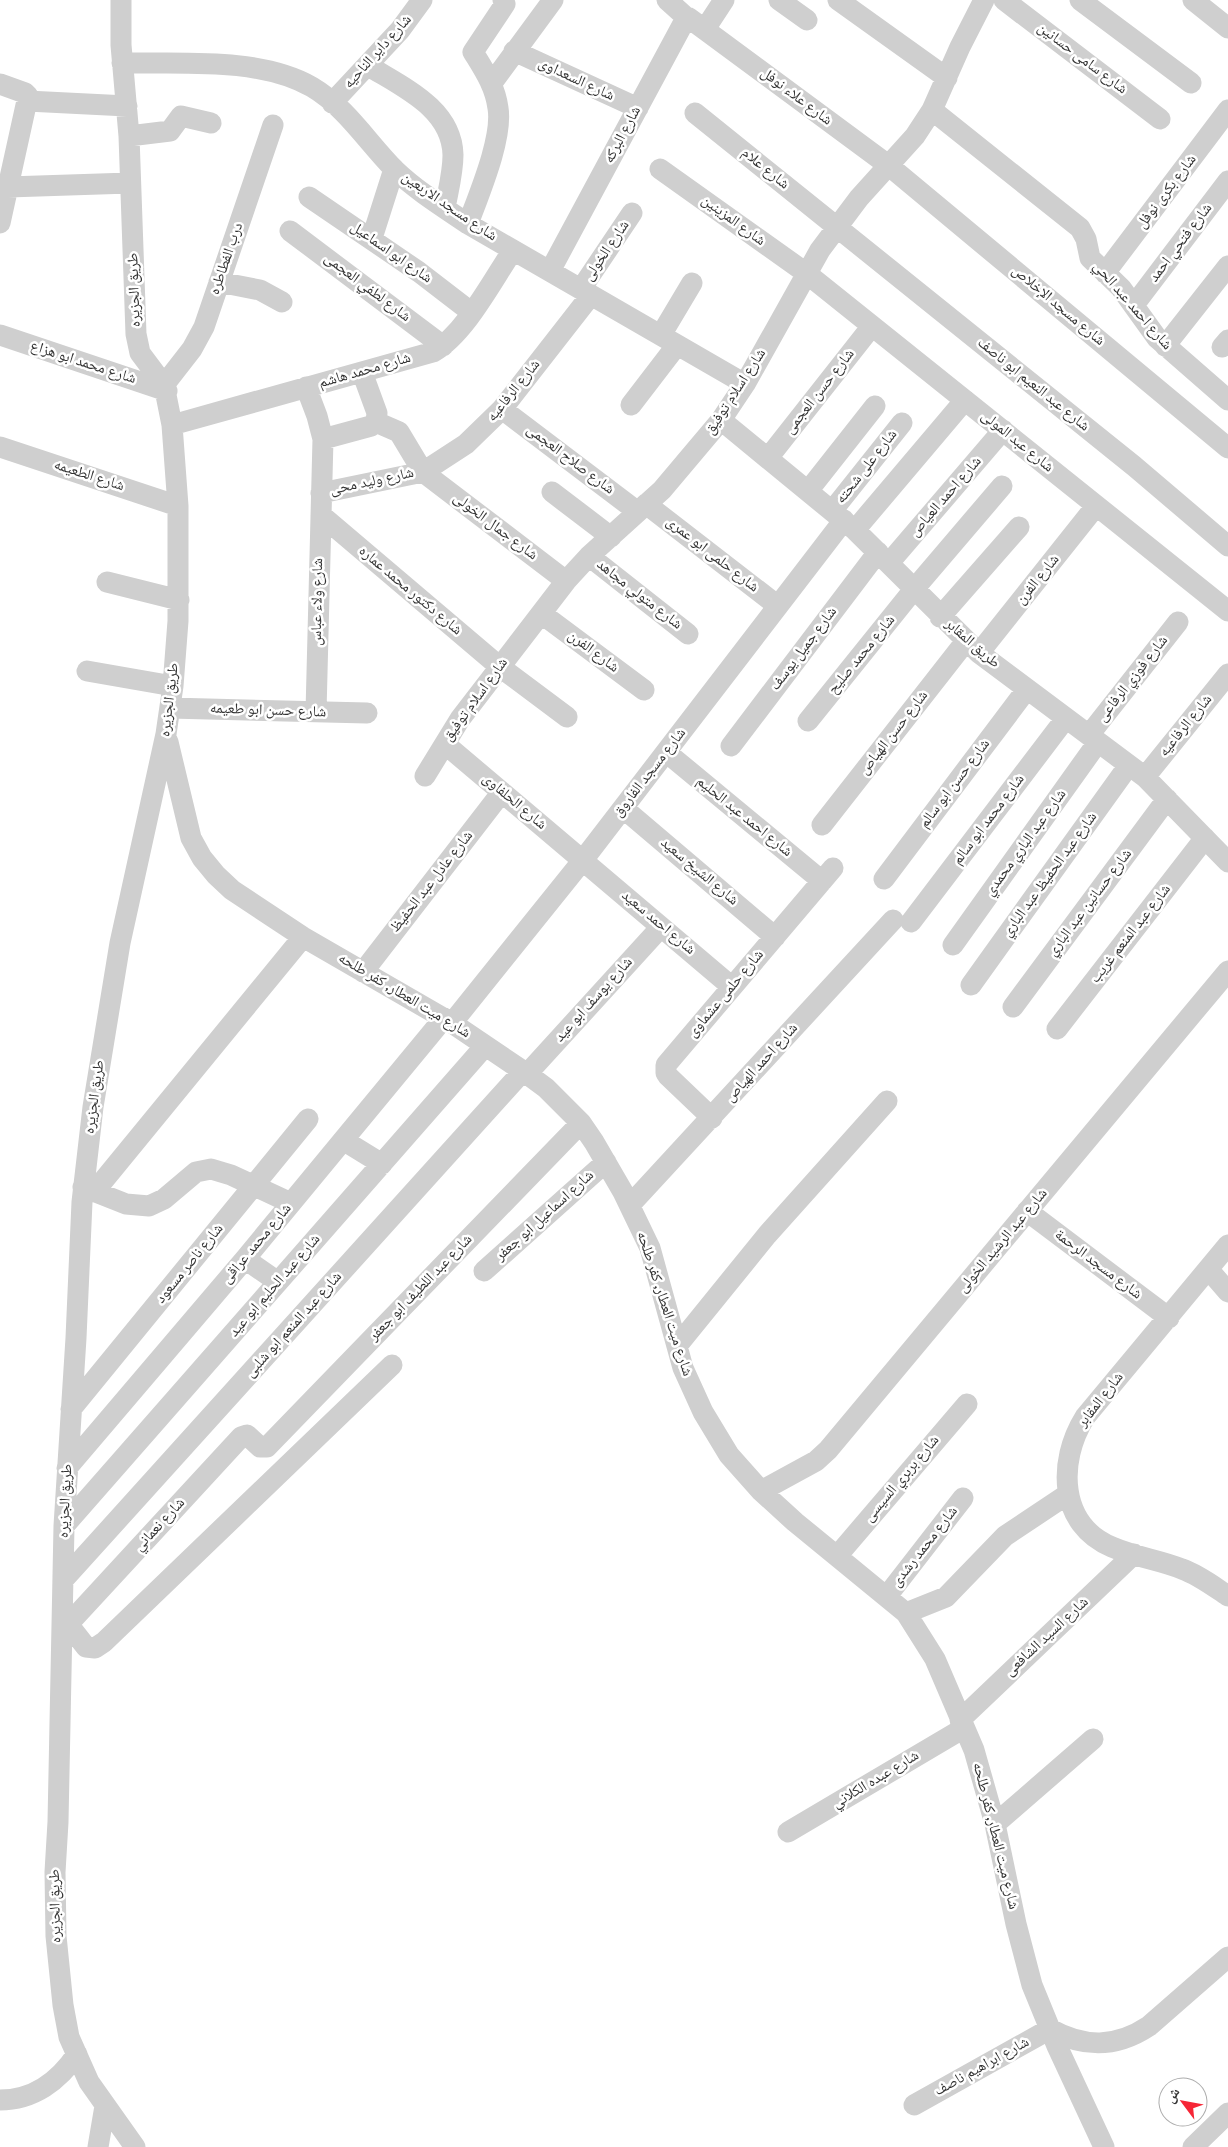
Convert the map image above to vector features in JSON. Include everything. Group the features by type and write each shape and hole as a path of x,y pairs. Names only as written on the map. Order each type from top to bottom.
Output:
{"street":[{"name":"طريق الجزيره","path":"121,0 122,54 129,136 138,344 140,353 165,388 172,425 178,506 179,600 173,686 166,734 120,943 93,1107 89,1190 71,1408 64,1526 65,1627 54,1872 56,1936 63,2005 70,2037 89,2082 135,2147"},
{"name":"شارع داير الناحيه","path":"332,103 400,30 422,0"},
{"path":"468,224 497,134 499,108 492,83 472,52 505,4 503,0"},
{"path":"492,83 553,0"},
{"name":"شارع علاء نوفل","path":"666,0 888,165"},
{"name":"شارع البركه","path":"550,271 638,108 696,23 724,0"},
{"path":"778,0 807,20"},
{"path":"838,0 947,78"},
{"name":"شارع اسلام توفيق","path":"425,776 460,719 566,582 589,556 662,490 721,420 745,384 806,274 836,226 915,136 932,110 984,0"},
{"name":"شارع سامى حسانين","path":"1004,0 1160,118"},
{"path":"1080,0 1191,83"},
{"path":"1193,0 1228,28"},
{"name":"شارع السعداوى","path":"514,51 638,108"},
{"name":"شارع مسجد الاربعين","path":"122,54 246,66 289,78 312,87 332,103 363,133 394,169 412,185 468,224 745,384"},
{"path":"367,65 423,101 442,120 448,132 453,153 445,208"},
{"path":"0,84 25,93 27,98 0,223"},
{"path":"27,98 127,106"},
{"name":"شارع احمد عبد الحي","path":"932,110 1080,228 1086,239 1090,258 1134,305 1147,325 1166,346 1228,400"},
{"name":"شارع بكرى نوفل","path":"1106,274 1228,110"},
{"name":"شارع علام","path":"695,113 836,226"},
{"path":"129,136 170,131 181,116 211,123"},
{"name":"درب الفطاطره","path":"165,388 198,339 274,125"},
{"name":"شارع مسجد الإخلاص","path":"888,165 1228,448"},
{"path":"372,238 394,169"},
{"name":"شارع المزينين","path":"660,169 806,274"},
{"name":"شارع فتحي احمد","path":"1134,305 1228,181"},
{"path":"8,187 130,183"},
{"name":"شارع ابو اسماعيل","path":"309,197 372,238 471,312"},
{"name":"شارع الخولى","path":"586,292 632,213"},
{"name":"شارع عبد النعيم ابو ناصف","path":"836,226 1134,466 1228,546"},
{"name":"شارع لطفي العجمى","path":"290,231 443,346"},
{"name":"شارع محمد هاشم","path":"172,425 433,352 443,346 458,332 513,250"},
{"path":"1166,346 1228,266"},
{"name":"شارع عبد المولى","path":"806,274 1228,611"},
{"path":"219,282 260,290 282,302"},
{"path":"631,405 669,340 692,283"},
{"name":"شارع الرفاعيه","path":"423,472 466,444 502,409 586,292"},
{"name":"شارع حسن العجمى","path":"768,458 872,326"},
{"name":"شارع محمد ابو هزاع","path":"0,335 165,388"},
{"path":"323,439 371,426 376,422 377,413 362,372"},
{"name":"شارع ولاء عباس","path":"306,387 323,439 316,712"},
{"path":"844,520 965,400"},
{"path":"808,491 875,406"},
{"name":"شارع صلاح العجمى","path":"502,409 642,508"},
{"name":"طريق المقابر","path":"721,420 844,520 916,588 940,616 972,647 1137,771 1228,862"},
{"path":"376,422 399,432 423,472"},
{"name":"شارع على شحته","path":"844,520 902,423"},
{"name":"شارع احمد العياص","path":"884,557 1003,430"},
{"name":"شارع الطعيمه","path":"0,447 178,506"},
{"name":"شارع وليد محى","path":"321,493 423,472"},
{"name":"شارع جمال الخولى","path":"423,472 566,582"},
{"name":"شارع محمد صليح","path":"808,721 1002,486"},
{"path":"552,492 611,536"},
{"name":"شارع الفرن","path":"972,647 1096,506"},
{"name":"شارع حلمى ابو عمرى","path":"642,508 778,606"},
{"name":"شارع دكتور محمد عماره","path":"321,515 500,667 567,717"},
{"name":"شارع مسجد الفاروق","path":"448,1020 583,860 844,520"},
{"path":"940,616 1019,527"},
{"name":"شارع متولي مجاهد","path":"589,556 688,634"},
{"name":"شارع جميل يوسف","path":"731,746 884,557"},
{"path":"107,582 179,600"},
{"name":"شارع الفرن","path":"542,614 644,690"},
{"name":"شارع فوزي الرفاعى","path":"1094,738 1178,622"},
{"name":"شارع حسن الهياص","path":"822,825 972,647"},
{"path":"87,671 173,686"},
{"name":"شارع الرفاعيه","path":"1137,771 1228,674"},
{"name":"شارع حسن ابو سالم","path":"884,879 1027,689"},
{"name":"شارع حسن ابو طعيمه","path":"170,708 367,713"},
{"name":"شارع محمد ابو سالم","path":"902,921 1066,718"},
{"name":"شارع ميت العطار, كفر طلحه","path":"166,734 191,838 202,858 232,890 303,937 448,1020 546,1088 581,1123 606,1162 650,1248 683,1368 703,1412 729,1455 761,1491 795,1522 838,1555 906,1613 935,1659 974,1750 996,1824 1016,1924 1032,1984 1050,2029 1104,2147"},
{"name":"شارع عبد الباري محمدي","path":"953,945 1094,738"},
{"name":"شارع الحلفاوى","path":"445,744 583,860"},
{"name":"شارع احمد عبد الحليم","path":"666,752 828,874"},
{"name":"شارع عبد الحفيظ عبد الباري","path":"971,985 1137,771"},
{"name":"شارع عادل عبد الحفيظ","path":"362,972 502,792"},
{"name":"شارع حسانين عبد الباري","path":"1013,1007 1167,800"},
{"name":"شارع الشيخ سعيد","path":"623,808 775,936"},
{"name":"شارع عبد المنعم غريب","path":"1057,1029 1205,838"},
{"name":"شارع احمد سعيد","path":"583,860 732,987"},
{"name":"شارع حلمى عشماوى","path":"712,1118 668,1076 665,1069 668,1062 828,874"},
{"name":"شارع احمد الهياص","path":"630,1206 902,921"},
{"name":"شارع يوسف ابو عيد","path":"525,1072 662,927"},
{"path":"291,1203 221,1171 203,1169 190,1176 156,1204 137,1206 126,1204 89,1190 303,937"},
{"name":"شارع عبد الرشيد الخولى","path":"761,1491 816,1461 828,1450 1228,971"},
{"name":"شارع محمد عراقى","path":"67,1468 245,1259 343,1140 448,1020"},
{"name":"شارع عبد الحليم ابو عيد","path":"64,1526 485,1046"},
{"name":"شارع عبد المنعم ابو شلبى","path":"64,1580 525,1072"},
{"path":"677,1346 767,1235 887,1101"},
{"name":"شارع ناصر مسعود","path":"71,1408 308,1119"},
{"name":"شارع عبد اللطيف ابو جعفر","path":"260,1447 268,1447 581,1123"},
{"path":"343,1140 382,1164"},
{"name":"شارع اسماعيل ابو جعفر","path":"484,1271 606,1162"},
{"name":"شارع مسجد الرحمة","path":"1027,1211 1169,1318"},
{"name":"شارع المقابر","path":"1228,1245 1085,1417 1078,1429 1069,1455 1068,1494 1075,1516 1090,1534 1111,1547 1183,1569 1228,1595"},
{"path":"245,1259 278,1282"},
{"path":"1209,1270 1228,1292"},
{"path":"65,1627 86,1647 95,1648 104,1642 392,1365"},
{"name":"شارع بربري السيسى","path":"838,1555 967,1404"},
{"name":"شارع نعماني","path":"65,1627 241,1437 247,1435 260,1447"},
{"path":"906,1613 946,1597 1005,1536 1068,1494"},
{"name":"شارع محمد رشدى","path":"887,1596 963,1498"},
{"name":"شارع السيد الشافعى","path":"962,1724 1134,1554"},
{"name":"شارع عبده الكلاني","path":"788,1832 962,1724"},
{"path":"996,1824 1093,1739"},
{"path":"1050,2029 1078,2042 1108,2044 1123,2040 1149,2026 1228,1957"},
{"name":"شارع ابراهيم ناصف","path":"914,2106 1050,2029"},
{"path":"0,2100 21,2098 48,2086 69,2066 77,2054"},
{"path":"98,2147 105,2106"},
{"path":"1193,2147 1228,2113"}]}
